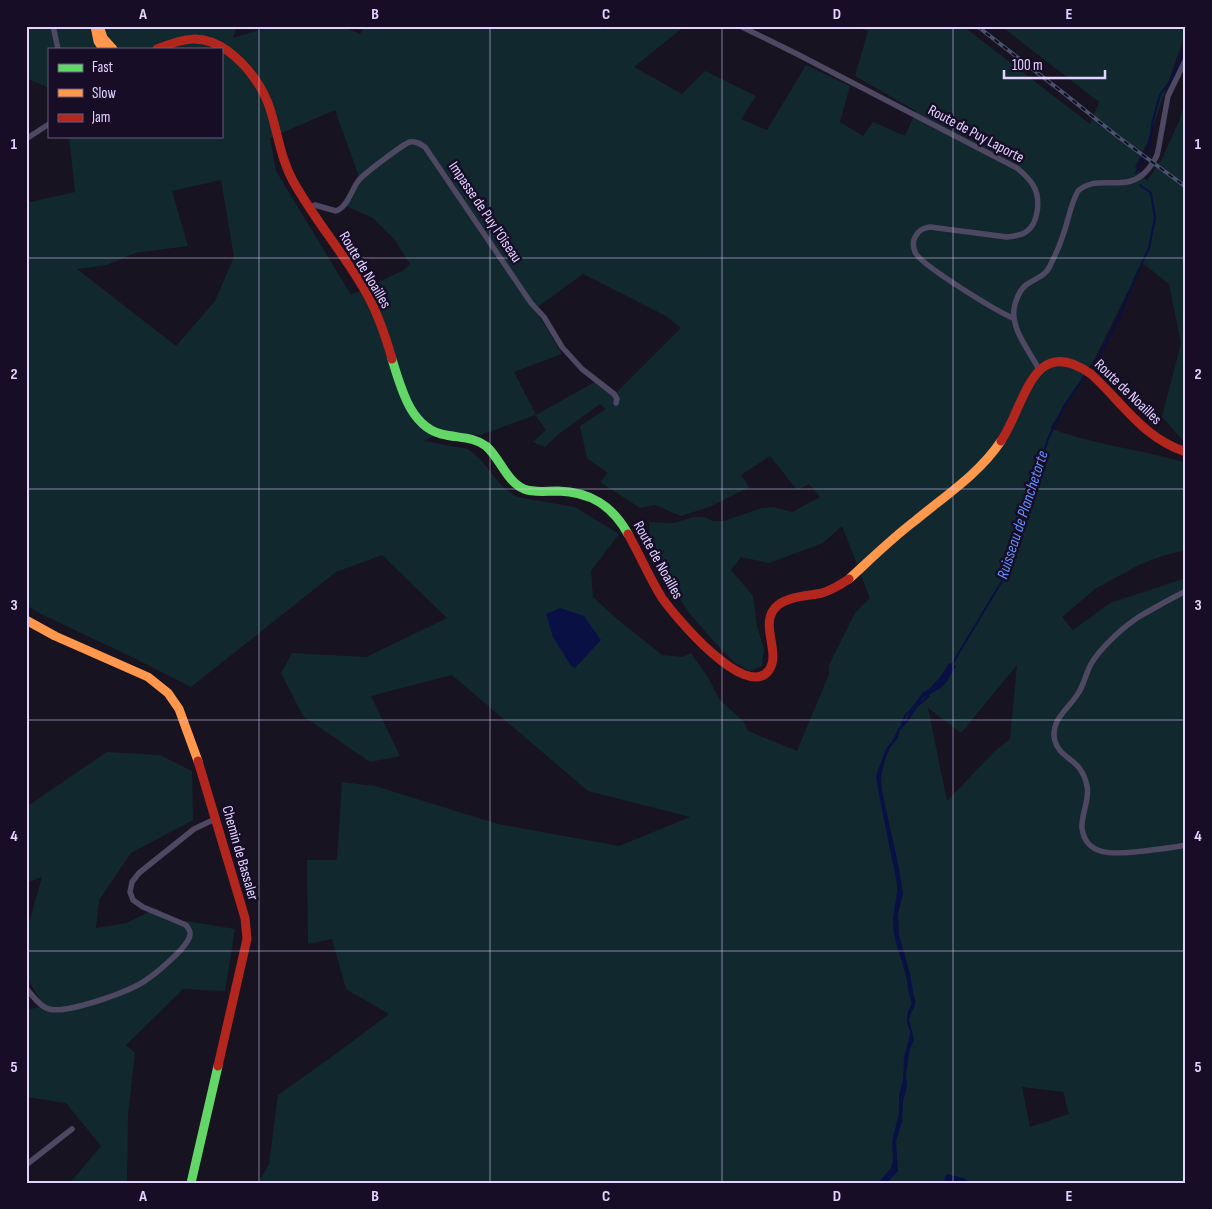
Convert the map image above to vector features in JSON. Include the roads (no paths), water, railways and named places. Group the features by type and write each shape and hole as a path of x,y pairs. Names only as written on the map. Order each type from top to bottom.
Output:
{"main road":[{"path":"95,26 102,48"},
{"path":"99,26 104,38 112,48"},
{"name":"Route de Noailles","path":"172,46 193,42 212,42 229,52 254,77 270,107 286,166 293,181 309,208 355,274 371,302 404,392 410,406 424,426 441,435 476,440 484,445 493,452 512,480 523,488 582,494 598,500 609,508 618,518 658,592 678,621 727,665 740,673 758,676 765,674 771,666 772,657 768,623 770,614 775,608 788,601 822,593 840,586 909,526 966,481 991,455 1005,436 1030,383 1039,369 1051,363 1062,361 1079,365 1091,373 1134,419 1147,430 1177,450 1186,452"},
{"name":"Chemin de Bassaler","path":"26,620 55,636 148,677 168,693 179,709 196,751 216,819 245,918 247,939 191,1183"}],"street":[{"path":"53,26 58,48"},
{"name":"Route de Puy Laporte","path":"740,26 1017,168 1028,177 1034,185 1038,200 1032,226 1027,231 1016,236 1007,237 930,226 923,228 917,233 913,242 915,252 920,259 958,286 1013,318"},
{"path":"1039,369 1013,318 1018,294 1026,285 1038,279 1049,269 1062,240 1078,191 1082,187 1093,183 1130,182 1144,174 1155,160 1168,96 1186,59"},
{"path":"26,139 48,125"},
{"name":"Impasse de Puy l'Oiseau","path":"309,208 315,205 339,211 359,180 402,146 411,142 418,142 425,147 531,303 544,317 562,347 582,369 614,394 617,399 616,403"},
{"path":"1186,590 1133,621 1100,652 1091,664 1079,692 1060,716 1054,733 1055,742 1059,750 1079,768 1086,778 1088,792 1082,828 1084,837 1093,848 1114,854 1186,845"},
{"path":"26,988 48,1009 59,1010 105,999 137,985 151,977 178,953 190,937 190,931 186,925 143,907 133,900 130,892 132,882 139,873 194,829 216,819"},
{"path":"26,1165 72,1129"}],"waterway":[{"name":"Ruisseau de Planchetorte","path":"1136,173 1149,147 1153,120 1160,95 1173,77 1186,45"},
{"name":"Ruisseau de Planchetorte","path":"1093,366 1118,320 1149,248 1155,218 1151,193 1140,185"},
{"name":"Ruisseau de Planchetorte","path":"951,666 1005,576 1048,439 1064,406 1085,375"},
{"name":"Ruisseau de Planchetorte","path":"916,707 929,696"},
{"name":"Ruisseau de Planchetorte","path":"902,724 906,714 912,710"},
{"name":"Ruisseau de Planchetorte","path":"909,1016 914,1004 912,996"}],"railway":[{"path":"977,26 1117,136 1186,187"}]}
